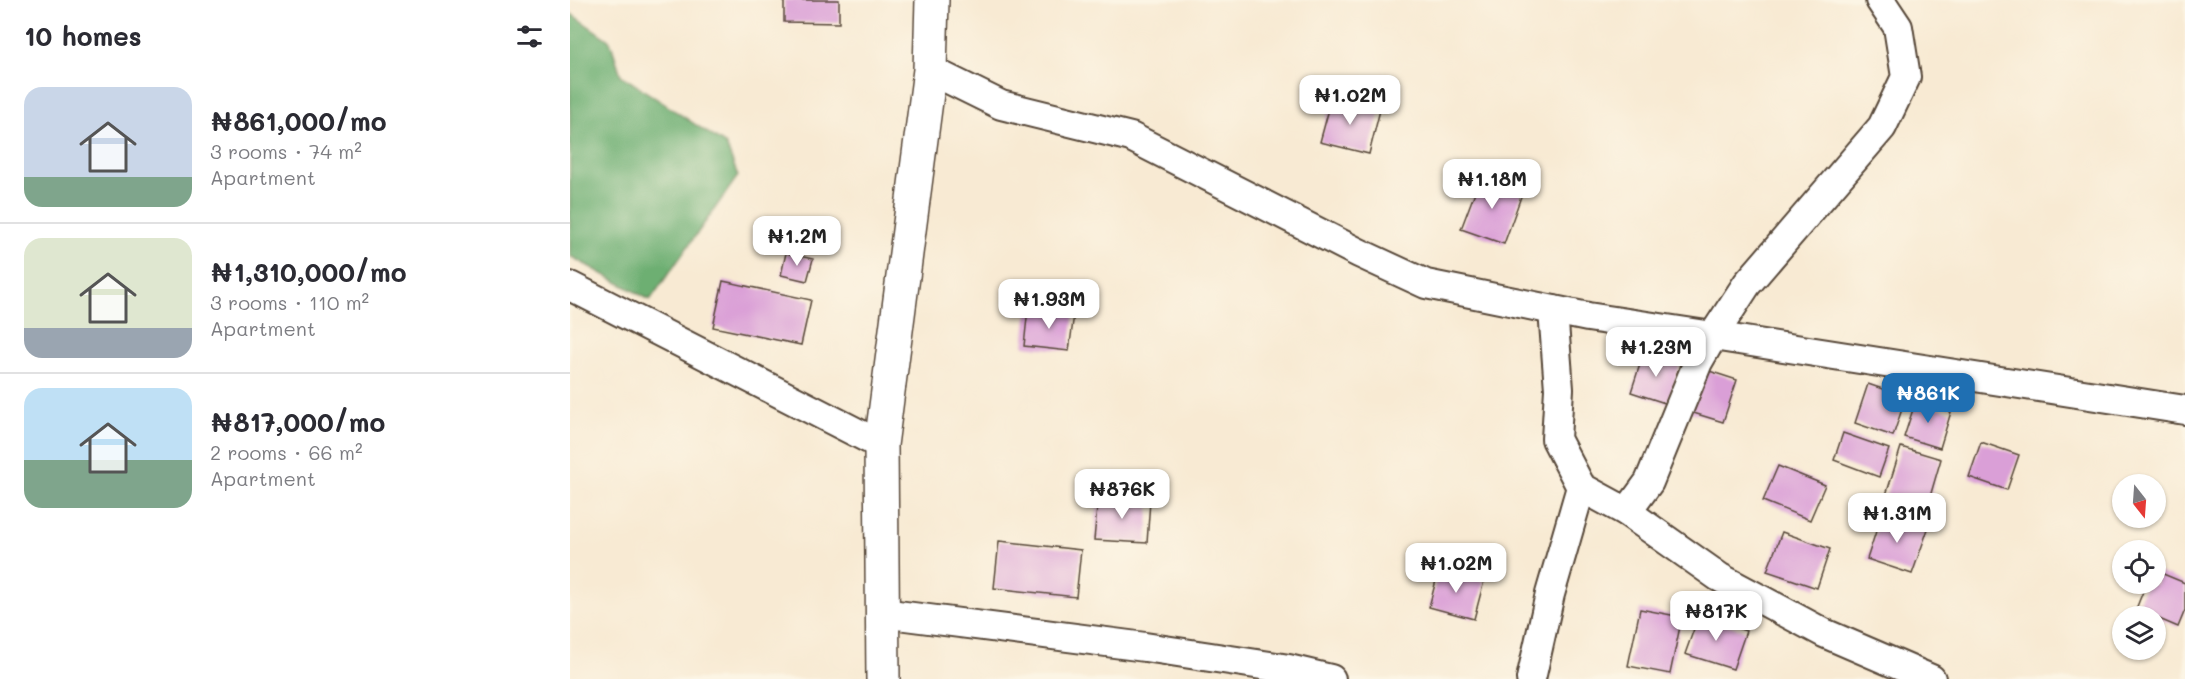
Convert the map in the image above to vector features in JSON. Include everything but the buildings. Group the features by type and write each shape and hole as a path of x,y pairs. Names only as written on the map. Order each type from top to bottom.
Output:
{"main road":[{"path":"883,679 881,445 930,70 932,0"}],"street":[{"path":"1627,512 1649,482 1698,362 1747,284 1882,127 1906,77 1898,27 1880,0"},
{"path":"930,70 1001,105 1131,138 1359,253 1426,284 1553,310 2185,410"},
{"path":"570,286 881,445"},
{"path":"1553,310 1559,389 1556,439 1581,487 1627,512 1719,577 1824,633 1931,679"},
{"path":"1531,679 1550,594 1581,487"},
{"path":"882,613 1145,647 1289,669 1331,679"}],"green space":[{"path":"570,13 610,41 621,75 726,145 738,176 650,300 570,256"}]}
